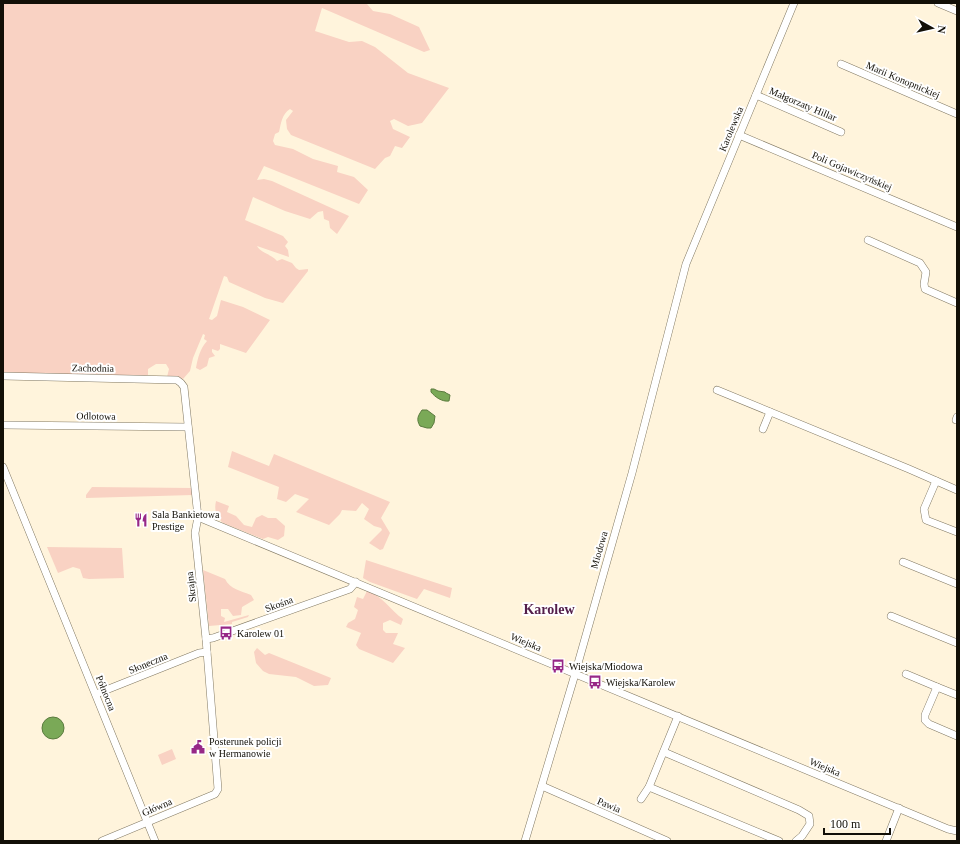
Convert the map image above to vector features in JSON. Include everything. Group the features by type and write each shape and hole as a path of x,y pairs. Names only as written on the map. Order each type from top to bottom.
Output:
{"street":[{"name":"Karolewska","path":"686,264 794,3"},
{"path":"938,3 957,11"},
{"name":"Marii Konopnickiej","path":"841,64 957,114"},
{"name":"Małgorzaty Hillar","path":"756,95 842,132"},
{"name":"Poli Gojawiczyńskiej","path":"739,135 957,227"},
{"path":"868,240 920,262 926,272 924,284 925,289 957,303"},
{"name":"Miodowa","path":"525,841 632,473 686,264"},
{"name":"Zachodnia","path":"3,376 176,380 182,383"},
{"name":"Skrajna","path":"182,383 198,517 196,533 218,789"},
{"path":"717,390 957,490"},
{"path":"763,429 770,412"},
{"name":"Odlotowa","path":"3,424 188,427"},
{"name":"Północna","path":"3,467 155,841"},
{"path":"936,481 924,509 926,520 957,532"},
{"name":"Wiejska","path":"198,517 948,829 957,831"},
{"path":"903,562 957,584"},
{"name":"Skośna","path":"206,639 213,638 348,590 352,588 356,582"},
{"path":"891,616 957,643"},
{"name":"Słoneczna","path":"96,694 199,653 207,652"},
{"path":"906,674 957,695"},
{"path":"937,687 925,716 925,720 929,724 957,736"},
{"path":"641,799 649,787 678,716"},
{"path":"664,752 799,810 809,816 810,824 802,836 796,841"},
{"name":"Pawia","path":"542,786 668,841"},
{"path":"649,787 779,841"},
{"name":"Główna","path":"102,841 215,794 218,789"},
{"path":"886,841 899,808"}],"shaded area":[{"path":"3,3 368,3 367,4 373,11 390,14 419,27 430,50 424,52 322,8 315,31 349,42 362,41 375,47 408,73 449,88 422,123 408,126 394,119 390,121 393,129 410,137 402,148 395,146 390,156 385,158 375,169 291,135 287,129 286,120 293,111 290,109 285,113 279,132 275,134 273,141 275,145 293,149 313,159 338,166 337,172 354,177 368,190 359,204 264,166 257,180 264,179 272,181 349,216 337,234 330,228 329,221 324,219 323,211 318,212 310,219 285,211 253,197 245,220 283,236 288,242 285,246 288,250 289,257 257,246 277,261 282,259 292,263 299,270 308,269 308,271 283,303 265,298 229,282 227,277 224,276 209,319 212,320 217,316 221,300 243,307 270,320 246,353 220,344 220,349 218,351 212,349 215,356 209,358 207,366 200,370 196,368 201,350 207,341 204,339 205,335 203,334 193,358 190,371 183,379 179,377 167,377 169,369 166,364 156,364 148,369 148,375 141,377 3,374"},
{"path":"431,389 445,392 450,395 449,401 441,400 431,392"},
{"path":"422,410 427,410 435,416 434,423 431,428 420,426 419,424 418,418"},
{"path":"232,451 269,466 274,454 390,502 381,518 390,533 383,549 380,550 369,543 382,530 364,519 369,509 362,503 356,511 342,510 329,525 296,512 309,499 295,494 286,502 277,499 279,487 228,467"},
{"path":"92,487 192,488 193,495 86,498 86,495"},
{"path":"216,501 229,506 227,512 236,516 244,525 252,527 256,518 262,515 268,518 276,518 285,526 284,536 278,540 268,537 263,539 223,523 216,513"},
{"path":"47,547 122,548 124,578 83,578 80,569 73,567 58,573"},
{"path":"366,560 452,588 450,598 424,589 417,599 370,582 363,578"},
{"path":"203,570 225,579 233,587 251,595 254,600 242,607 241,615 233,616 228,609 221,609 221,616 225,618 224,622 249,615 248,617 232,622 232,624 209,626"},
{"path":"367,591 378,596 403,619 401,625 390,620 383,623 383,630 386,633 398,633 393,644 405,648 393,663 359,649 356,645 361,633 346,627 348,623 355,619 358,610 354,607 357,597 363,599"},
{"path":"257,648 265,655 269,653 331,678 328,685 314,686 296,677 269,674 263,671 256,663 254,652"},
{"path":"53,717 61,720 64,728 61,736 53,739 45,736 42,728 45,720"},
{"path":"172,749 176,759 162,765 158,755"}],"place":[{"name":"Sala Bankietowa Prestige","path":"141,520"},
{"name":"Karolew 01","path":"226,633"},
{"name":"Wiejska/Miodowa","path":"558,666"},
{"name":"Wiejska/Karolew","path":"595,682"},
{"name":"Posterunek policji w Hermanowie","path":"198,747"}],"district":[{"name":"Karolew","path":"549,609"}]}
